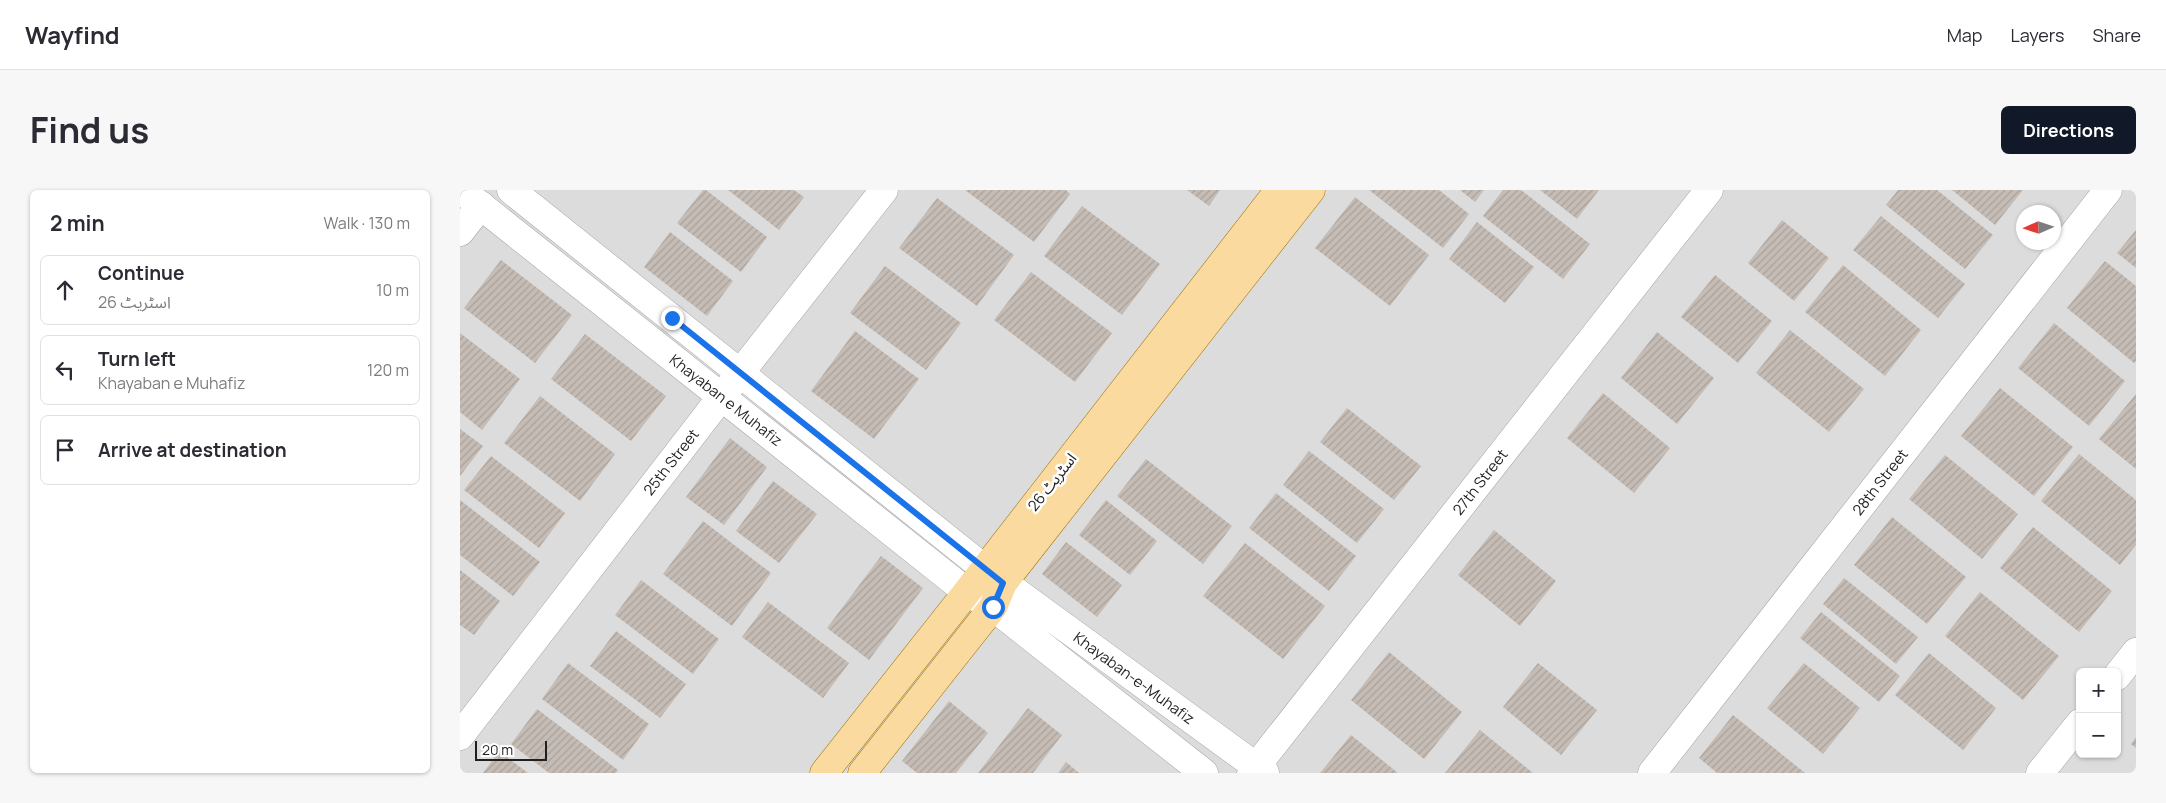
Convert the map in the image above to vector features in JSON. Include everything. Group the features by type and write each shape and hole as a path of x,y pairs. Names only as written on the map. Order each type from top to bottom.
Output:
{"main road":[{"name":"اسٹریٹ 26","path":"862,773 1278,190"},
{"name":"اسٹریٹ 26","path":"824,773 968,592 994,586 1311,190"}],"street":[{"name":"Khayaban e Muhafiz","path":"510,190 741,372 994,586"},
{"name":"25th Street","path":"460,736 722,396 884,190"},
{"name":"27th Street","path":"1257,771 1709,190"},
{"name":"28th Street","path":"1652,773 2108,190"},
{"name":"Khayaban e Muhafiz","path":"471,198 968,592"},
{"path":"460,232 471,198"},
{"name":"Khayaban-e-Muhafiz","path":"994,586 1257,771"},
{"name":"Khayaban-e-Muhafiz","path":"994,586 1204,773"},
{"path":"2121,671 2136,652"},
{"path":"2040,773 2076,728"}],"shaded area":[{"path":"460,190 2136,190 2136,773 460,773"}],"building":[{"path":"703,190 706,190 767,237 741,272 677,223"},
{"path":"728,190 794,190 804,197 779,230"},
{"path":"965,190 1066,190 1070,194 1034,242"},
{"path":"1187,190 1220,190 1209,206"},
{"path":"1369,190 1439,190 1469,214 1443,248"},
{"path":"1460,190 1484,190 1475,202"},
{"path":"1503,190 1521,190 1590,244 1563,279 1483,216"},
{"path":"1540,190 1599,190 1577,219"},
{"path":"1898,190 1937,190 1993,235 1965,269 1886,205"},
{"path":"1952,190 2023,190 1995,225"},
{"path":"1355,197 1429,255 1390,306 1315,248"},
{"path":"937,198 1014,255 977,306 899,248"},
{"path":"1082,206 1160,264 1122,315 1044,256"},
{"path":"1881,216 1965,284 1938,318 1853,250"},
{"path":"1782,220 1829,258 1794,301 1748,263"},
{"path":"1477,222 1534,267 1505,303 1449,259"},
{"path":"2136,230 2136,268 2117,253"},
{"path":"670,232 733,281 707,316 644,267"},
{"path":"501,260 572,315 535,363 464,308"},
{"path":"2105,261 2136,286 2136,361 2134,363 2067,308"},
{"path":"1843,265 1921,330 1885,376 1805,312"},
{"path":"885,266 961,323 926,370 850,313"},
{"path":"1031,272 1112,333 1075,382 994,320"},
{"path":"1715,275 1772,321 1738,363 1681,317"},
{"path":"2054,323 2125,381 2089,426 2018,368"},
{"path":"1790,330 1864,389 1829,432 1756,373"},
{"path":"855,331 919,379 874,439 811,391"},
{"path":"1657,332 1714,378 1677,424 1621,378"},
{"path":"460,333 520,379 482,430 460,412"},
{"path":"585,334 666,396 631,441 551,379"},
{"path":"2000,388 2073,447 2034,496 1961,436"},
{"path":"1603,393 1670,448 1634,493 1567,438"},
{"path":"2136,394 2136,469 2099,439"},
{"path":"540,396 615,454 580,501 504,443"},
{"path":"1347,408 1421,466 1394,500 1320,442"},
{"path":"460,429 483,446 460,476"},
{"path":"730,438 767,467 724,525 686,497"},
{"path":"1309,451 1384,509 1357,543 1283,485"},
{"path":"2079,454 2136,500 2136,545 2120,565 2041,501"},
{"path":"1945,455 2018,514 1982,559 1909,499"},
{"path":"491,456 565,513 539,548 464,490"},
{"path":"1146,459 1232,526 1203,564 1117,496"},
{"path":"773,481 817,514 779,563 736,531"},
{"path":"1276,493 1356,556 1329,591 1249,528"},
{"path":"460,500 540,562 513,596 460,555"},
{"path":"1106,500 1157,541 1130,575 1079,535"},
{"path":"1892,517 1966,577 1927,624 1854,565"},
{"path":"703,521 771,573 732,626 663,574"},
{"path":"2033,527 2112,591 2079,632 2000,568"},
{"path":"1494,530 1556,581 1520,626 1458,575"},
{"path":"1066,542 1122,585 1097,617 1042,574"},
{"path":"1245,543 1325,606 1283,659 1203,596"},
{"path":"881,556 923,588 869,660 827,628"},
{"path":"460,570 500,601 474,635 460,625"},
{"path":"1844,578 1918,637 1896,664 1823,604"},
{"path":"641,580 719,639 693,674 615,615"},
{"path":"1980,592 2059,656 2023,700 1945,636"},
{"path":"768,602 849,663 823,698 742,637"},
{"path":"1821,612 1900,676 1879,702 1800,638"},
{"path":"616,631 686,684 660,718 590,666"},
{"path":"1389,652 1462,712 1424,759 1351,700"},
{"path":"1929,653 1996,708 1963,750 1895,695"},
{"path":"568,663 649,724 623,760 542,699"},
{"path":"1538,663 1597,710 1561,755 1503,707"},
{"path":"1804,663 1860,708 1823,754 1767,708"},
{"path":"949,701 988,733 956,773 917,773 902,761"},
{"path":"1028,708 1062,735 1033,773 978,773"},
{"path":"537,709 618,770 616,773 549,773 511,744"},
{"path":"1733,715 1805,773 1717,773 1699,758"},
{"path":"1480,730 1533,773 1445,773"},
{"path":"1351,735 1398,773 1320,773"},
{"path":"2136,737 2136,748 2131,744"},
{"path":"499,751 528,773 483,773"},
{"path":"1066,762 1079,773 1058,773"}],"route":[{"path":"672,318 1003,583 993,607"}]}
